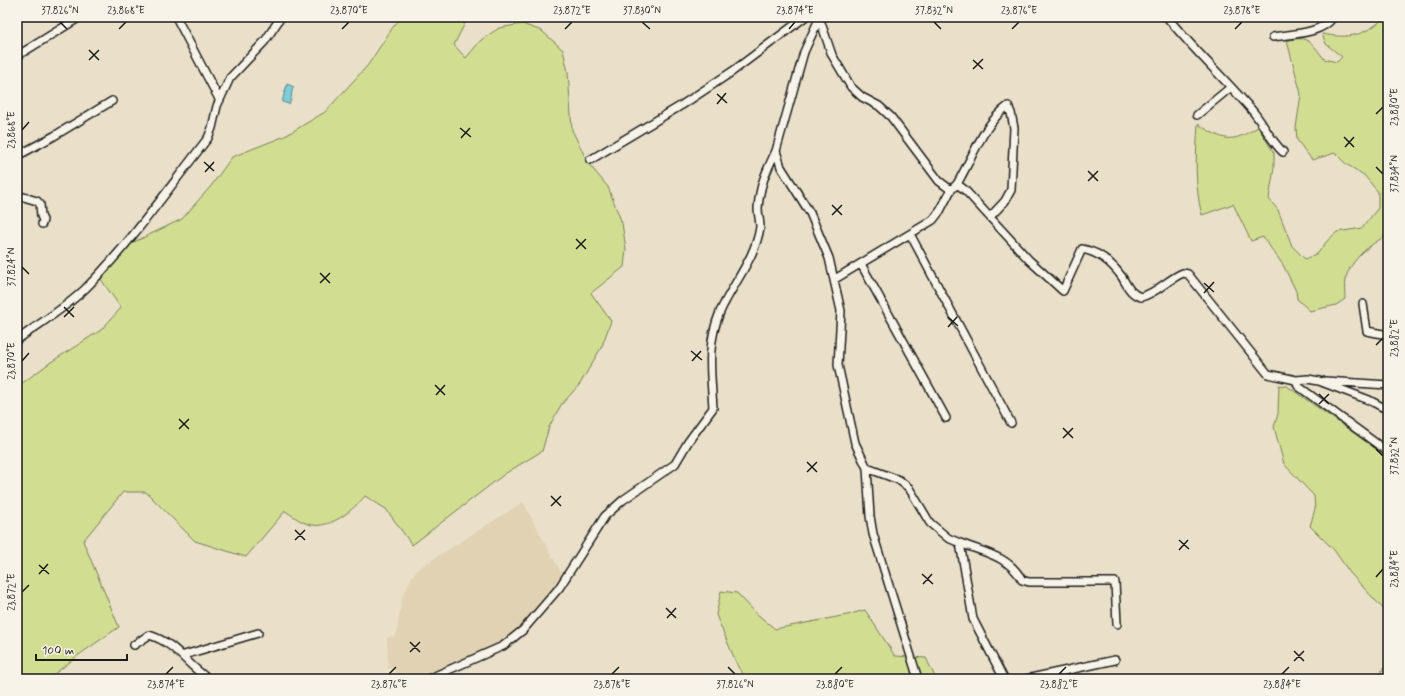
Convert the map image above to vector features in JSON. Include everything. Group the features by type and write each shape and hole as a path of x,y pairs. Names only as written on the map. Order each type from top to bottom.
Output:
{"street":[{"path":"17,56 80,17"},
{"path":"176,17 219,99"},
{"path":"17,340 44,323 84,290 158,204 208,138 219,99 230,78 265,41 281,17"},
{"path":"590,160 682,106 733,71 805,17"},
{"path":"1167,17 1186,40 1231,87 1263,124 1274,143 1283,152"},
{"path":"1273,37 1306,32 1325,26 1333,17"},
{"path":"428,679 503,646 522,630 559,588 605,516 623,500 675,464 688,442 713,408 709,371 712,338 720,312 748,262 760,226 758,211 762,179 776,151 801,60 819,18"},
{"path":"819,18 832,55 851,87 862,97 879,106 891,118 939,180 951,190"},
{"path":"1197,115 1231,87"},
{"path":"17,156 54,136 112,101"},
{"path":"835,279 932,220 940,211 951,190 957,184 988,129 1000,112 1008,106 1014,128 1011,190 1005,201 990,216"},
{"path":"776,151 785,172 810,213 830,258 835,279 841,321 838,365 855,443 867,468 870,516 873,534 918,679"},
{"path":"957,184 965,190 990,216 1029,260 1063,291 1082,250 1092,251 1111,264 1133,294 1140,297 1157,290 1178,275 1183,273 1188,274 1263,370 1268,374 1296,380 1308,379 1319,382 1369,400 1388,410"},
{"path":"17,195 37,201 40,204 41,216 43,220 42,224"},
{"path":"910,234 1011,423"},
{"path":"861,264 946,418"},
{"path":"1363,304 1367,331 1388,335"},
{"path":"1296,380 1302,389 1388,452"},
{"path":"1319,382 1339,381 1388,385"},
{"path":"867,468 899,480 909,488 930,524 948,538 1009,562 1017,570 1022,580 1029,582 1115,582 1117,624"},
{"path":"960,543 973,619 1004,679"},
{"path":"184,655 258,633"},
{"path":"134,645 149,635 158,638 184,655 206,678"},
{"path":"1026,679 1115,660"}],"shaded area":[{"path":"523,502 563,576 532,615 500,645 422,679 400,679 393,668 388,669 387,638 396,636 402,597 413,575 419,568"}],"green space":[{"path":"402,17 468,17 454,45 466,58 481,40 499,28 522,24 542,31 563,50 568,72 572,130 588,163 608,187 622,223 626,249 624,267 591,293 611,321 602,346 580,384 561,405 549,427 542,451 506,473 412,545 386,509 365,496 342,517 327,524 312,525 305,523 285,511 246,557 195,541 146,492 123,492 83,541 119,627 80,654 48,679 17,679 17,387 51,362 101,330 121,308 100,278 130,244 182,219 211,186 232,157 285,136 325,112 368,65 393,27"},
{"path":"1385,17 1388,17 1388,235 1368,248 1356,259 1345,280 1345,299 1336,305 1310,311 1297,299 1296,291 1283,265 1263,237 1251,241 1233,204 1202,215 1199,204 1196,159 1198,124 1221,137 1228,138 1241,136 1258,127 1274,153 1274,168 1269,199 1278,210 1292,246 1305,259 1318,253 1327,241 1337,232 1362,228 1378,208 1378,192 1364,175 1346,164 1335,153 1312,160 1297,140 1296,128 1301,94 1287,41 1294,39 1305,40 1317,49 1324,59 1337,62 1342,57 1326,44 1322,34 1349,36 1371,28"},
{"path":"1279,385 1287,386 1388,457 1388,614 1350,573 1334,550 1310,526 1315,509 1314,496 1284,464 1274,427 1278,414"},
{"path":"721,591 737,593 757,614 775,629 865,610 895,656 926,658 936,679 747,679 738,667 716,615"},
{"path":"1388,662 1388,679 1377,679 1377,677"}],"water":[{"path":"287,84 294,87 289,104 282,102"}]}
